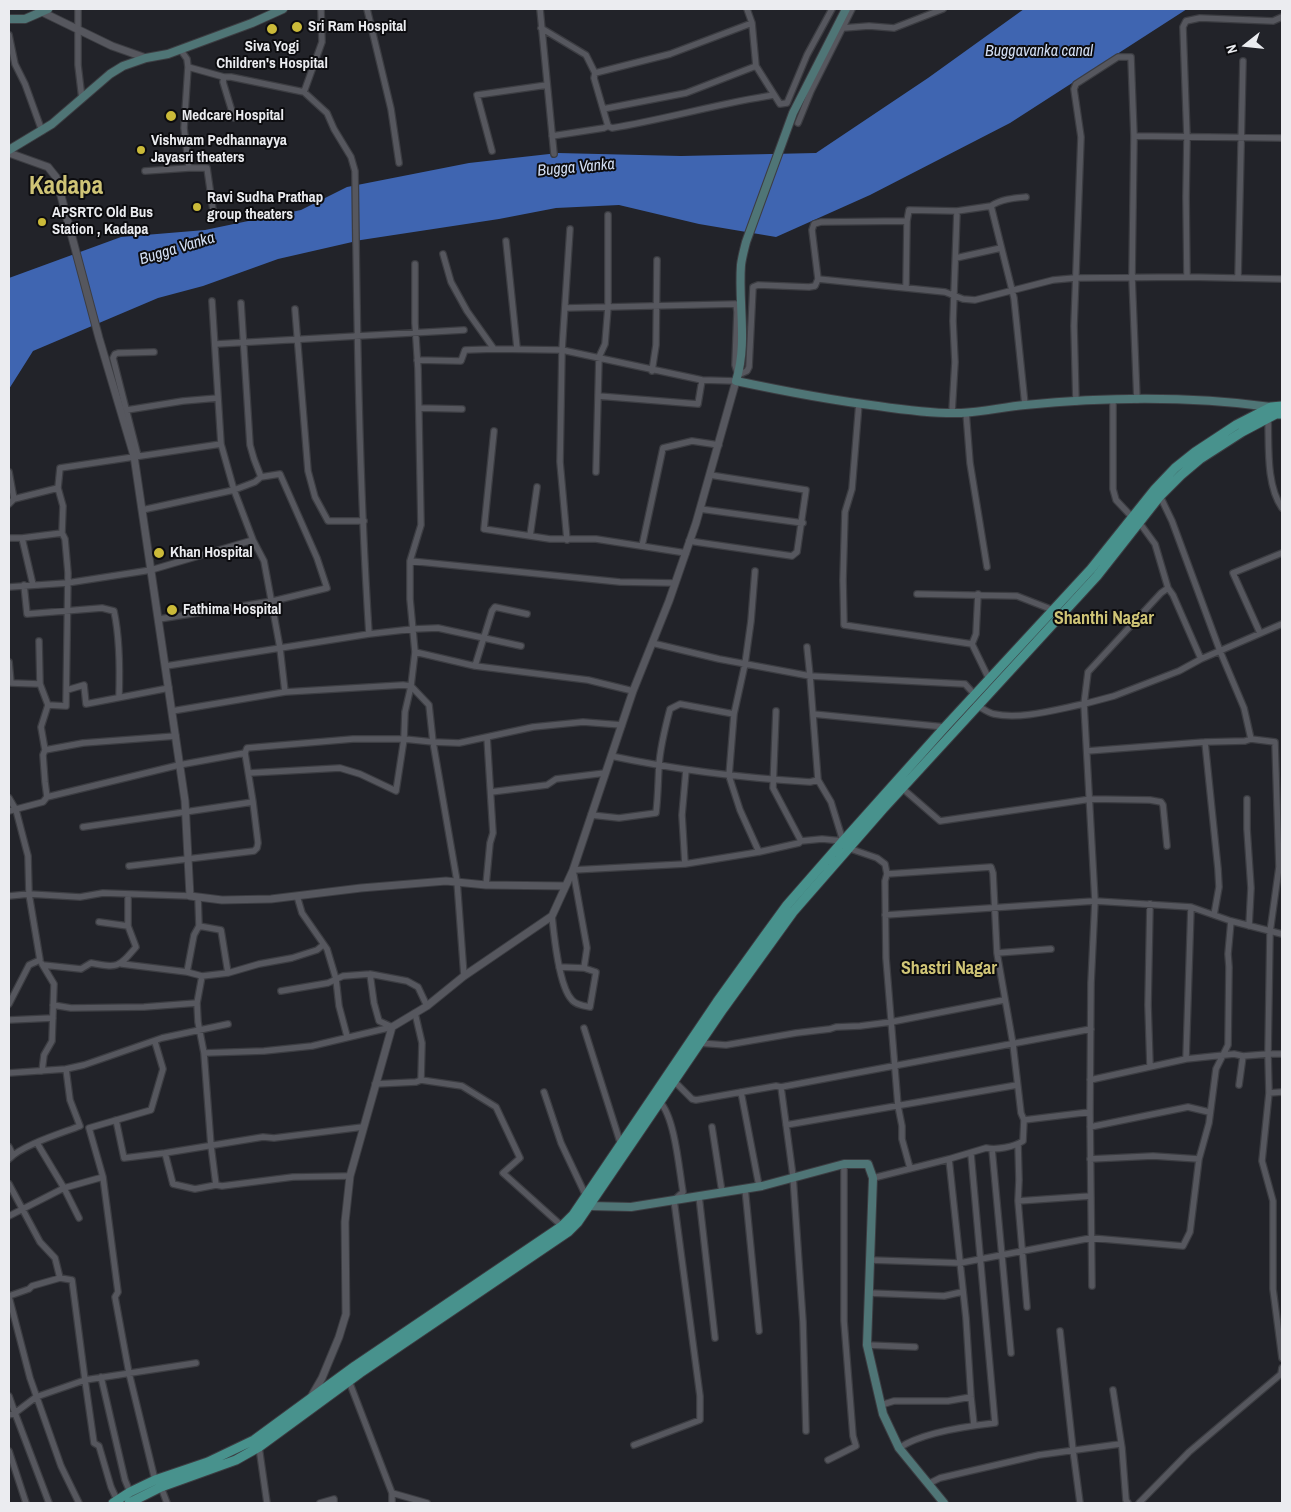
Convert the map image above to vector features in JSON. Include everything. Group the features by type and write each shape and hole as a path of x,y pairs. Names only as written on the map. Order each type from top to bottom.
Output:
{"main road":[{"path":"9,152 52,124 110,74 123,66 180,50 252,23 283,9"},
{"path":"846,9 793,113 746,242 742,264 743,334 737,378 822,398 904,410 966,412 1025,405 1113,400 1282,406"},
{"path":"9,19 25,19 45,10"},
{"path":"128,1503 158,1484 230,1453 254,1440 339,1377 562,1226 586,1201 660,1102 793,912 846,844 945,727 1097,576 1136,520 1154,489 1195,452 1236,425 1271,407"},
{"path":"115,1501 130,1492 221,1466 259,1447 349,1381 568,1232 578,1222 586,1201 621,1145 717,1002 787,905 902,788 989,679 1160,496 1200,459 1242,432 1276,414 1282,414"},
{"path":"586,1201 631,1207 759,1186 844,1164 868,1164 873,1178 867,1345 882,1414 899,1448 944,1503"}],"street":[{"path":"78,9 78,65 82,99"},
{"path":"304,92 322,42 321,9"},
{"path":"367,9 391,109 398,163"},
{"path":"540,9 554,154"},
{"path":"748,9 752,23 756,66 780,104 788,103 807,55 832,9"},
{"path":"798,123 811,91 852,9"},
{"path":"843,28 869,26 894,28 943,9"},
{"path":"45,10 112,46 146,58"},
{"path":"1188,277 1187,137 1183,27 1186,21 1200,18 1273,21 1282,16"},
{"path":"595,73 670,54 752,23"},
{"path":"542,28 586,55 595,73 594,78 608,126"},
{"path":"9,35 14,64 25,84 42,131"},
{"path":"180,50 187,59 188,67 184,128 189,168"},
{"path":"1076,402 1074,326 1081,136 1074,89 1076,84 1118,57 1131,57 1134,136 1132,277 1136,400"},
{"path":"1238,278 1243,61"},
{"path":"603,110 686,93 756,66"},
{"path":"188,67 224,77 304,92 327,113 334,129 351,157 355,170 357,336 369,634"},
{"path":"224,77 223,82 234,118"},
{"path":"492,151 477,95 547,84"},
{"path":"552,136 608,126 612,128 654,121 734,101 774,95"},
{"path":"1134,136 1282,138"},
{"path":"9,152 48,167 56,177 99,338 136,456"},
{"path":"145,171 207,168 214,217"},
{"path":"906,287 907,221 909,210 957,211 991,206 1012,198 1026,196"},
{"path":"991,206 1014,298 1025,405"},
{"path":"952,412 955,362 953,321 957,211"},
{"path":"596,472 599,357 605,344 608,307 608,215"},
{"path":"417,360 461,361 465,350 494,348 562,350 599,357 652,371 702,380 737,378 749,366 752,339 751,295 753,287 758,285 815,286 818,279 812,230 814,224 821,222 907,221"},
{"path":"567,540 560,462 562,350 570,229"},
{"path":"506,240 516,348"},
{"path":"956,258 1001,248"},
{"path":"443,254 451,282 467,311 494,348"},
{"path":"652,371 656,345 657,260"},
{"path":"249,772 340,768 360,774 396,791 404,739 405,712 411,686 415,652 410,598 410,561 421,526 415,334 415,264"},
{"path":"818,279 945,292 963,300 975,300 1053,280 1075,278 1188,277 1282,279"},
{"path":"212,302 221,444 234,490 253,540 264,561 273,602 284,692"},
{"path":"240,303 250,445 261,477"},
{"path":"559,967 584,968 596,972 590,1007 574,1002 569,997 559,967 552,916 573,870 605,773 686,553 700,509 737,378 735,365 738,308 736,304 565,308"},
{"path":"296,309 308,471 315,497 328,522 364,520"},
{"path":"216,344 464,330"},
{"path":"154,352 118,353 115,354 114,358 136,456 142,510 186,813 188,858 199,926 194,935 187,972"},
{"path":"598,396 698,404 702,380"},
{"path":"127,410 183,401 218,398"},
{"path":"1113,400 1113,489 1116,500 1136,520 1155,544 1168,588 1173,595 1201,659"},
{"path":"859,404 852,489 845,512 844,625 972,644"},
{"path":"418,408 462,409"},
{"path":"966,412 970,462 987,567"},
{"path":"1268,419 1272,484 1282,508"},
{"path":"494,431 484,529 567,540 596,539 686,553"},
{"path":"642,546 663,448 692,441 718,445"},
{"path":"48,705 66,706 67,690 68,610 66,556 62,533 62,506 58,488 60,468 221,444"},
{"path":"9,472 14,499"},
{"path":"142,510 234,490 261,477 280,474 312,551 317,558 327,588 273,602 159,619"},
{"path":"689,542 792,556 797,552 807,492 805,489 710,475"},
{"path":"530,536 537,487"},
{"path":"9,504 14,499 58,488"},
{"path":"1160,496 1172,521 1220,651 1244,708 1251,739"},
{"path":"700,509 803,522"},
{"path":"9,538 62,533"},
{"path":"22,538 33,585"},
{"path":"9,587 67,582 151,570 253,540"},
{"path":"1260,633 1232,572 1282,553"},
{"path":"410,561 620,582 675,583"},
{"path":"756,571 752,621 734,714 729,776 740,810 759,852"},
{"path":"24,586 27,614 102,608 114,611 120,660 119,697"},
{"path":"1092,1286 1090,1080 1095,901 1084,704 1088,672 1161,592 1168,588"},
{"path":"917,594 1017,596 1053,610"},
{"path":"978,594 976,634 972,644 989,679"},
{"path":"475,666 492,611 496,607 527,614"},
{"path":"652,644 810,676 965,684 974,700 992,714 1018,716 1084,704 1114,696 1179,671 1201,659 1282,624"},
{"path":"166,666 369,634 413,629 438,628 522,646"},
{"path":"39,641 40,684 48,705 41,727 45,750 43,755 44,782 48,797"},
{"path":"807,648 818,780 831,802 846,844"},
{"path":"415,652 475,666 588,680 634,691"},
{"path":"9,662 11,683 40,684"},
{"path":"67,690 84,686 86,704 169,688"},
{"path":"172,711 284,692 411,686 429,705 433,742 457,881 464,976"},
{"path":"591,815 619,818 656,813 659,766 670,709 680,704 734,714"},
{"path":"776,711 772,788 802,842"},
{"path":"813,714 945,727"},
{"path":"129,866 254,851 257,848 253,802 245,753 247,748 353,740 404,739 460,743 533,727 583,722 622,725"},
{"path":"45,750 83,743 176,736"},
{"path":"486,885 490,842 493,833 487,737"},
{"path":"1087,751 1205,742 1245,741 1251,739 1276,742 1282,740"},
{"path":"1205,742 1219,887 1214,915"},
{"path":"1276,742 1279,867 1270,932 1269,1093 1262,1161 1273,1201 1273,1289 1282,1358"},
{"path":"9,811 43,802 48,797 180,765 245,753"},
{"path":"611,756 659,766 729,776 810,782 818,780"},
{"path":"685,864 682,815 686,770"},
{"path":"491,792 547,785 556,779 605,773"},
{"path":"902,788 940,821 1089,800 1150,800 1161,802 1165,813 1167,846"},
{"path":"9,798 16,810 28,856 29,894 41,963 54,984 52,1041 44,1056 42,1071"},
{"path":"1247,799 1251,888 1249,926"},
{"path":"84,827 102,826 137,818 186,813 253,802"},
{"path":"573,870 685,864 822,839 846,844 886,864 886,958 891,1022 902,1139 910,1168"},
{"path":"873,1178 970,1154 986,1148 992,1149 1018,1144 1022,1141 1024,1120 1021,1114 1013,1044 997,953 993,873 991,867 887,874"},
{"path":"573,870 587,948 584,968"},
{"path":"9,896 29,894 80,897 102,893 194,896 222,900 271,899 389,886 457,881 486,885 565,886"},
{"path":"122,964 136,947 128,926 128,894"},
{"path":"297,896 302,913 327,949 336,979 339,1006 347,1036"},
{"path":"885,915 1095,901 1191,907 1231,921 1282,934"},
{"path":"1150,904 1148,1005 1150,1066"},
{"path":"1186,1058 1191,907"},
{"path":"204,1053 264,1051 312,1046 347,1036 392,1027 426,1006 464,976 552,916"},
{"path":"870,1260 960,1263 1091,1238 1183,1246 1190,1232 1199,1159 1209,1123 1216,1069 1228,1045 1228,954 1231,921"},
{"path":"99,922 128,926"},
{"path":"199,926 221,930 228,973"},
{"path":"9,1004 29,965 41,963 81,969 91,963 108,966 122,964 187,972 202,976 228,973 259,964 292,958 317,950 323,945"},
{"path":"997,953 1051,949"},
{"path":"280,991 328,983 343,976 370,974 407,981 418,987 426,1006"},
{"path":"370,974 374,1003 380,1021 392,1027"},
{"path":"202,976 197,1003 198,1022 204,1053 216,1185"},
{"path":"700,1044 726,1045 836,1027 891,1022 1004,1000"},
{"path":"53,1005 71,1008 144,1007 197,1003"},
{"path":"415,1013 422,1043 421,1080"},
{"path":"9,1020 53,1018"},
{"path":"9,1073 66,1069 155,1042 162,1038 228,1024"},
{"path":"309,1399 322,1378 339,1337 346,1314 345,1222 350,1176 374,1084 392,1027"},
{"path":"584,1028 621,1145"},
{"path":"674,1081 692,1099 776,1086 781,1087 1091,1029"},
{"path":"9,1147 11,1157 37,1143 80,1126 89,1128 151,1110 163,1068 155,1042"},
{"path":"1090,1080 1186,1058 1282,1054"},
{"path":"1239,1084 1244,1056"},
{"path":"66,1069 70,1100 80,1126"},
{"path":"374,1084 416,1082 421,1080 462,1086 496,1107 520,1158 502,1173 562,1226"},
{"path":"786,1125 1017,1085"},
{"path":"781,1087 793,1178 803,1322 806,1431"},
{"path":"544,1092 561,1143 586,1201"},
{"path":"741,1092 759,1186"},
{"path":"1269,1093 1282,1092"},
{"path":"634,1445 700,1420 700,1396 674,1200 683,1192 673,1135 666,1109 660,1102"},
{"path":"1090,1127 1188,1107 1209,1112"},
{"path":"1024,1120 1090,1112"},
{"path":"116,1120 124,1158 263,1137 274,1138 363,1127"},
{"path":"712,1127 722,1192"},
{"path":"89,1128 103,1177 118,1292 115,1297 128,1373 158,1484 167,1503"},
{"path":"37,1143 64,1188 79,1218"},
{"path":"1018,1144 1020,1180 1018,1201 1027,1307"},
{"path":"992,1149 1011,1353"},
{"path":"165,1153 173,1184 195,1189 293,1177 350,1176"},
{"path":"899,1448 910,1441 974,1425 995,1423 970,1154"},
{"path":"1090,1159 1153,1156 1199,1159"},
{"path":"950,1159 966,1318 974,1425"},
{"path":"828,1460 856,1446 853,1436 844,1321 844,1164"},
{"path":"9,1216 64,1188 103,1177"},
{"path":"9,1184 40,1242 54,1258 60,1278"},
{"path":"746,1188 759,1331"},
{"path":"699,1196 715,1338"},
{"path":"1018,1201 1090,1196"},
{"path":"79,1503 61,1466 36,1397 9,1296 29,1289 32,1286 60,1278 72,1280 94,1443 98,1446 115,1501"},
{"path":"869,1293 944,1296 962,1292"},
{"path":"1060,1331 1080,1503"},
{"path":"867,1345 915,1347"},
{"path":"9,1415 15,1413 36,1397 85,1380 196,1363"},
{"path":"1139,1503 1189,1452 1281,1374 1282,1368"},
{"path":"101,1377 125,1480 130,1492"},
{"path":"339,1377 349,1381 392,1493 392,1503"},
{"path":"1113,1390 1126,1500 1128,1503"},
{"path":"9,1396 49,1503"},
{"path":"881,1405 894,1401 948,1400 971,1397"},
{"path":"928,1484 949,1476 1039,1455 1120,1444"},
{"path":"259,1447 267,1503"},
{"path":"9,1451 26,1503"},
{"path":"392,1493 426,1503"},
{"path":"320,1503 334,1499 334,1503"}],"water":[{"name":"Buggavanka canal","path":"1024,9 1187,9 1010,123 870,195 776,237 699,224 619,205 556,208 499,219 361,240 278,259 203,286 158,298 33,351 9,389 9,278 121,237 205,230 301,210 347,187 469,163 558,153 681,156 816,153 928,78"}],"place":[{"name":"Sri Ram Hospital","path":"297,27"},
{"name":"Siva Yogi Children's Hospital","path":"272,29"},
{"name":"Medcare Hospital","path":"171,116"},
{"name":"Vishwam Pedhannayya Jayasri theaters","path":"141,150"},
{"name":"Ravi Sudha Prathap group theaters","path":"197,207"},
{"name":"APSRTC Old Bus Station , Kadapa","path":"42,222"},
{"name":"Khan Hospital","path":"159,553"},
{"name":"Fathima Hospital","path":"172,610"}],"district":[{"name":"Kadapa","path":"66,187"},
{"name":"Shanthi Nagar","path":"1104,619"},
{"name":"Shastri Nagar","path":"949,969"}],"water label":[{"name":"Bugga Vanka","path":"576,168"},
{"name":"Bugga Vanka","path":"177,249"}]}
